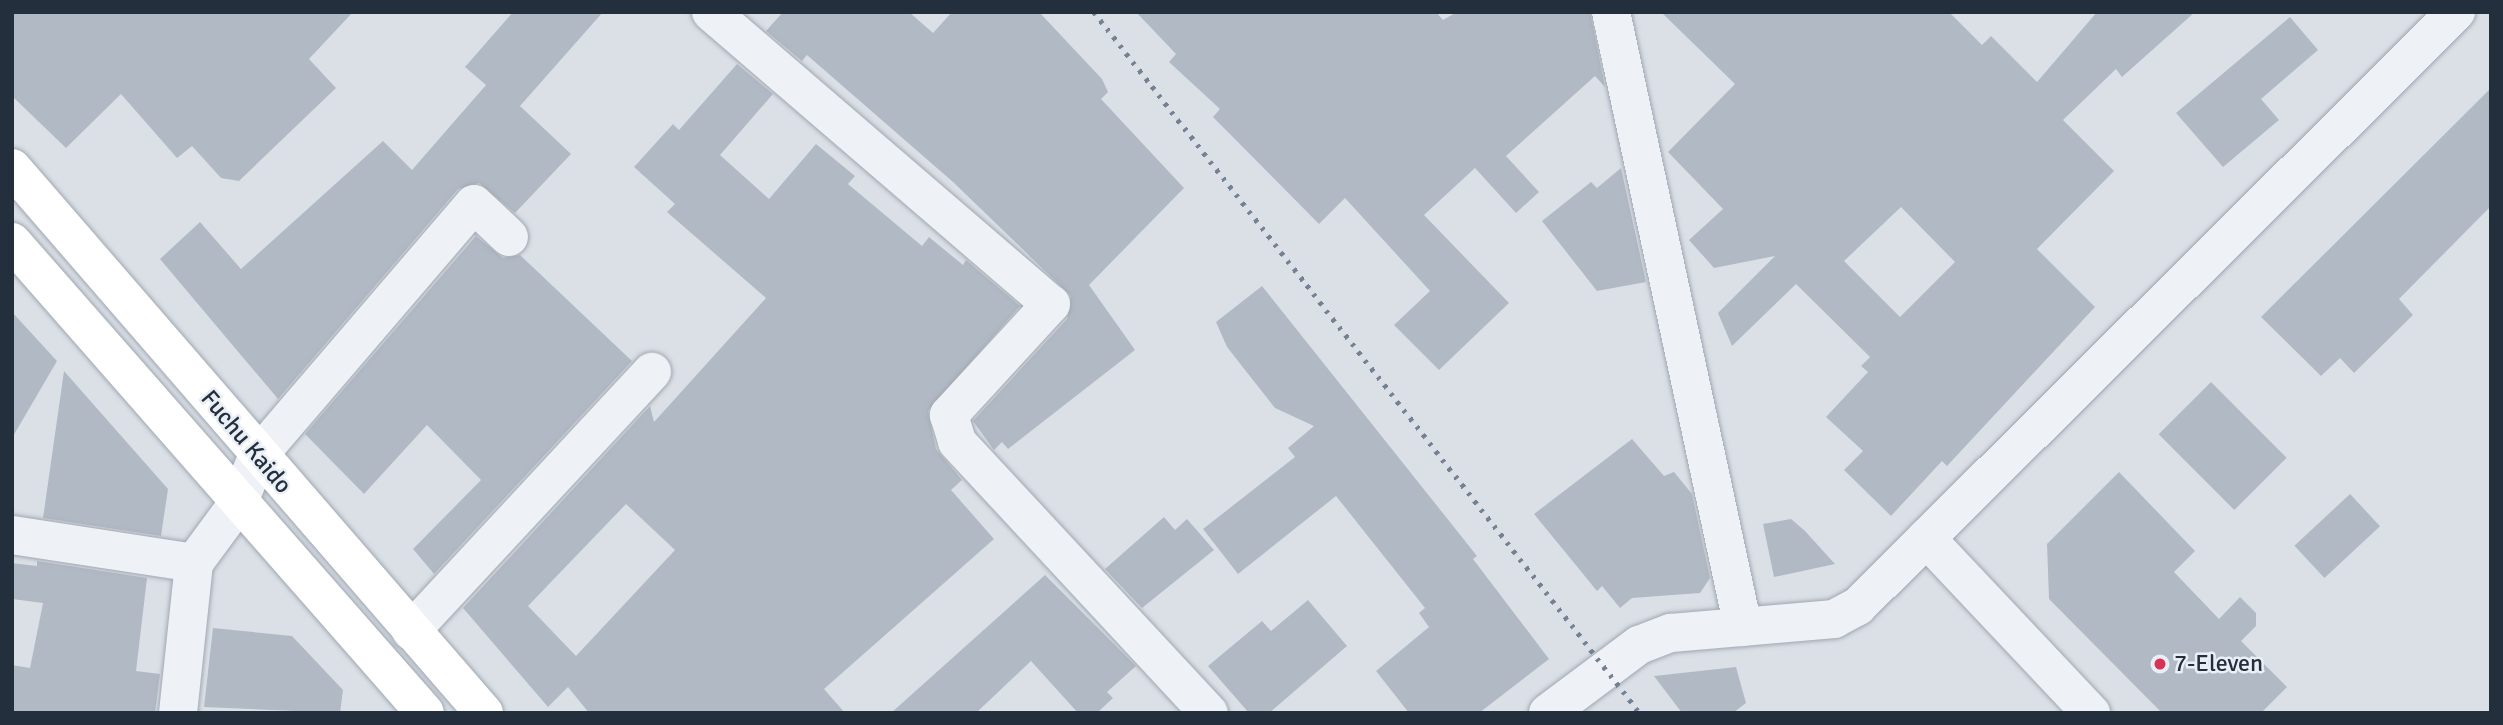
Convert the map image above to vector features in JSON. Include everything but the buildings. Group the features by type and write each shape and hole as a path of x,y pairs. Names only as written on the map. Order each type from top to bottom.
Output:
{"main road":[{"name":"Fuchu Kaido","path":"12,168 257,457 484,713"},
{"name":"Fuchu Kaido","path":"12,243 425,713"}],"street":[{"path":"1611,12 1743,627"},
{"path":"1548,713 1639,645 1671,633 1834,619 1858,606 2456,12"},
{"path":"734,19 1051,304 949,415 957,442 1209,713"},
{"path":"178,713 194,563 239,502 257,457 474,204 509,237"},
{"path":"411,631 652,372"},
{"path":"12,535 194,563"},
{"path":"1926,538 2091,713"}],"railway":[{"path":"1094,12 1640,713"}],"place":[{"name":"7-Eleven","path":"2160,664"}]}
